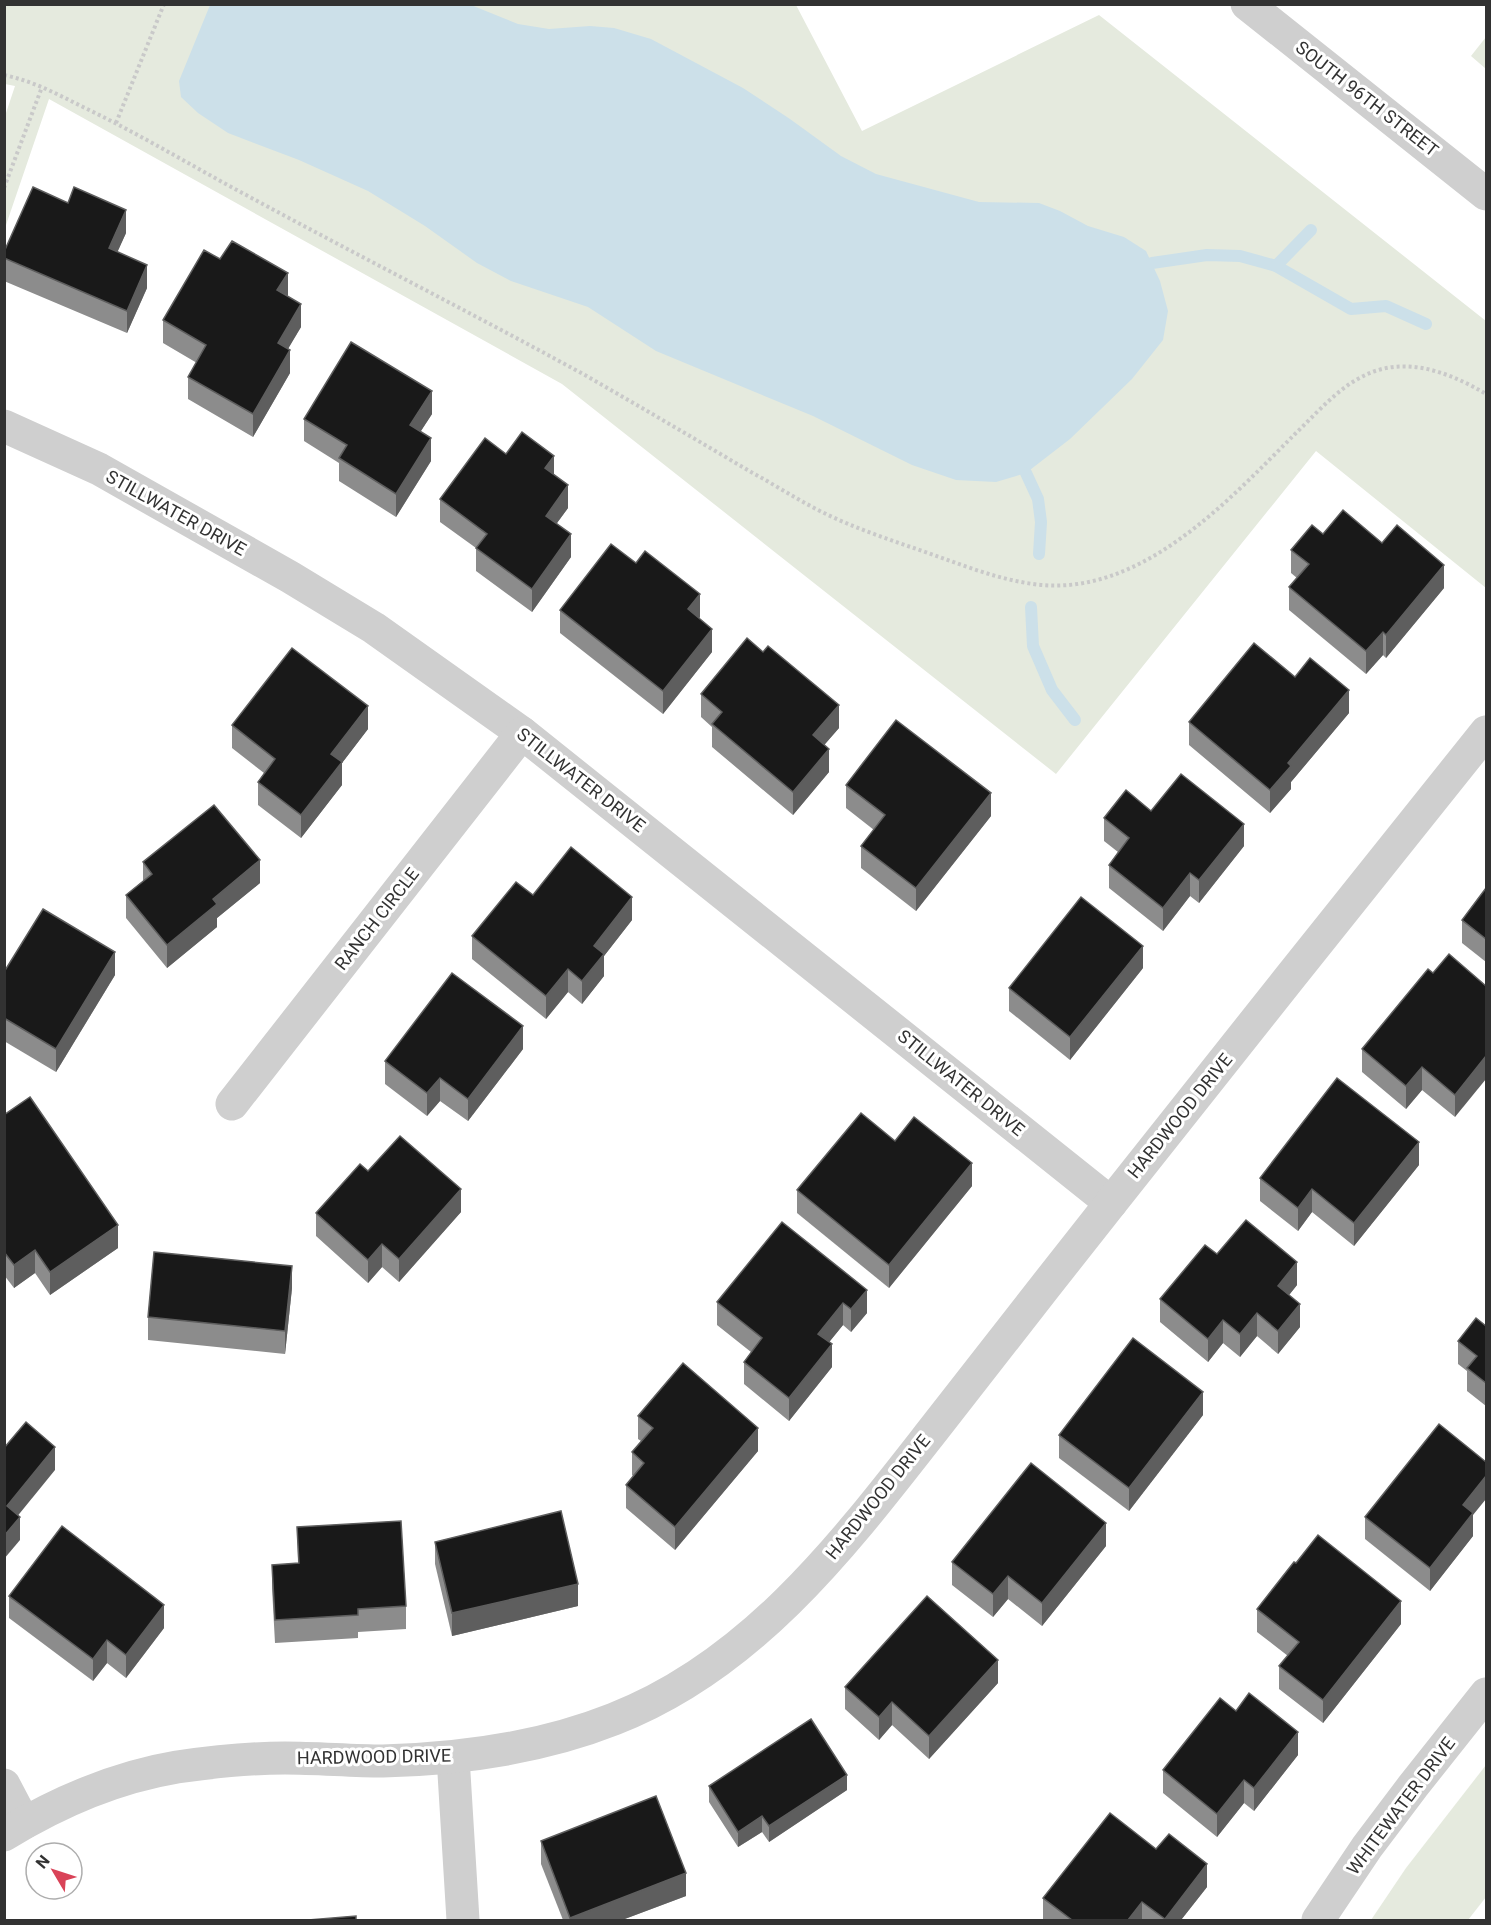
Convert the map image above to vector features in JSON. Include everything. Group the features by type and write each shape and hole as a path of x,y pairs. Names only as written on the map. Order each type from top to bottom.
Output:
{"street":[{"name":"SOUTH 96TH STREET","path":"1247,4 1486,194"},
{"name":"STILLWATER DRIVE","path":"4,426 99,469 374,628 522,734 1111,1203"},
{"name":"HARDWOOD DRIVE","path":"14,1829 86,1794 133,1778 175,1768 283,1758 381,1761 453,1757 543,1741 617,1718 669,1693 706,1671 755,1632 800,1591 853,1531 1486,732"},
{"name":"RANCH CIRCLE","path":"232,1104 522,734"},
{"name":"WHITEWATER DRIVE","path":"1318,1920 1374,1838 1486,1694"},
{"path":"453,1757 463,1920"},
{"path":"4,1785 14,1829"}],"path":[{"path":"116,123 164,4"},
{"path":"4,75 24,79 116,123 583,374 819,510 868,531 1006,580 1039,585 1064,585 1097,580 1129,569 1164,551 1254,476 1332,398 1355,380 1382,369 1410,366 1434,371 1465,381 1486,394"},
{"path":"4,188 42,87"}],"shaded area":[{"path":"5,5 796,5 862,131 1099,15 1486,321 1486,588 1316,451 1056,774 562,384 49,99 5,228 5,116 15,86 5,84"},
{"path":"1486,37 1486,69 1471,56"},
{"path":"1486,1765 1486,1897 1468,1920 1371,1920 1406,1868"}],"water":[{"path":"210,5 471,5 518,24 549,29 590,26 614,28 651,39 743,88 841,156 876,174 979,202 1039,203 1088,226 1124,237 1146,251 1160,281 1168,311 1163,340 1132,379 1070,439 1026,473 996,482 956,480 912,465 813,416 656,351 588,307 511,281 477,263 425,226 368,191 299,160 228,133 198,113 181,97 179,81"}],"building":[{"path":"33,187 68,203 74,187 126,210 109,248 147,265 127,311 4,258 4,252"},
{"path":"232,241 288,273 277,290 301,304 278,343 290,350 253,414 188,377 206,345 163,320 204,250 220,259"},
{"path":"351,342 432,391 410,425 431,438 396,494 339,458 347,445 304,419"},
{"path":"522,432 554,456 545,468 568,485 546,516 571,534 532,589 476,548 487,534 440,499 485,438 506,454"},
{"path":"1343,510 1382,543 1397,525 1444,565 1386,635 1383,632 1366,651 1289,587 1309,564 1291,550 1312,525 1323,534"},
{"path":"611,544 636,563 645,551 700,594 688,609 712,629 663,691 560,610"},
{"path":"747,638 763,652 768,646 839,705 813,735 829,749 793,792 712,724 722,712 701,694"},
{"path":"1254,643 1295,677 1310,658 1349,690 1288,763 1291,766 1270,790 1189,722"},
{"path":"292,648 368,706 331,754 342,762 301,815 258,782 275,759 232,725"},
{"path":"896,720 991,793 916,888 861,846 885,815 846,785"},
{"path":"1181,774 1244,824 1199,880 1190,873 1163,908 1109,865 1129,838 1104,818 1126,790 1151,811"},
{"path":"214,805 260,860 213,899 217,904 167,945 126,895 152,874 143,862"},
{"path":"571,847 632,897 594,946 604,954 582,981 568,969 546,996 472,936 516,882 533,895"},
{"path":"1486,888 1486,939 1462,920"},
{"path":"1081,897 1143,946 1070,1037 1009,988"},
{"path":"43,909 115,952 56,1049 4,1018 4,972"},
{"path":"1449,954 1486,986 1486,1056 1455,1095 1422,1067 1406,1086 1362,1049 1428,969 1433,973"},
{"path":"452,973 523,1026 468,1099 440,1078 427,1093 385,1061"},
{"path":"1337,1078 1419,1142 1354,1223 1312,1189 1298,1208 1260,1178"},
{"path":"30,1097 118,1225 50,1272 35,1250 14,1265 4,1252 4,1115"},
{"path":"861,1113 895,1141 914,1117 972,1163 889,1265 797,1190"},
{"path":"400,1136 461,1189 399,1259 382,1244 368,1260 316,1213 360,1164 368,1171"},
{"path":"1246,1220 1297,1262 1278,1286 1300,1304 1278,1331 1257,1313 1240,1334 1223,1320 1208,1339 1160,1299 1205,1245 1217,1254"},
{"path":"782,1222 867,1290 851,1309 843,1303 818,1334 832,1344 789,1398 744,1362 762,1338 717,1302"},
{"path":"154,1252 292,1266 285,1331 148,1317"},
{"path":"1476,1318 1486,1326 1486,1383 1467,1368 1477,1356 1458,1341"},
{"path":"1133,1338 1203,1392 1129,1488 1059,1435"},
{"path":"683,1363 758,1428 675,1527 626,1485 644,1463 632,1452 653,1428 638,1416"},
{"path":"26,1422 55,1447 7,1506 20,1517 4,1536 4,1448"},
{"path":"1439,1424 1486,1462 1486,1476 1463,1505 1473,1513 1430,1568 1365,1517"},
{"path":"1031,1463 1106,1523 1042,1603 1008,1576 993,1594 952,1562"},
{"path":"561,1511 578,1584 452,1613 435,1542"},
{"path":"401,1521 406,1606 358,1609 358,1615 275,1620 272,1565 299,1563 297,1527"},
{"path":"62,1526 164,1605 126,1655 107,1640 93,1659 9,1596"},
{"path":"1318,1535 1401,1601 1323,1700 1279,1666 1299,1642 1257,1609"},
{"path":"927,1596 998,1660 929,1736 892,1702 879,1717 845,1687"},
{"path":"1249,1693 1298,1732 1254,1788 1244,1780 1217,1814 1163,1770 1220,1698 1236,1711"},
{"path":"811,1719 847,1775 769,1826 762,1816 738,1832 709,1786"},
{"path":"656,1796 686,1873 570,1918 541,1841"},
{"path":"1110,1813 1156,1849 1169,1834 1207,1864 1165,1919 1142,1902 1128,1920 1072,1920 1043,1898"},
{"path":"356,1916 356,1920 308,1920"}],"waterway":[{"path":"1276,266 1311,230"},
{"path":"1152,263 1207,255 1240,256 1276,266 1351,309 1386,306 1426,324"},
{"path":"1026,473 1038,499 1041,522 1039,554"},
{"path":"1031,607 1033,646 1052,690 1075,720"}]}
